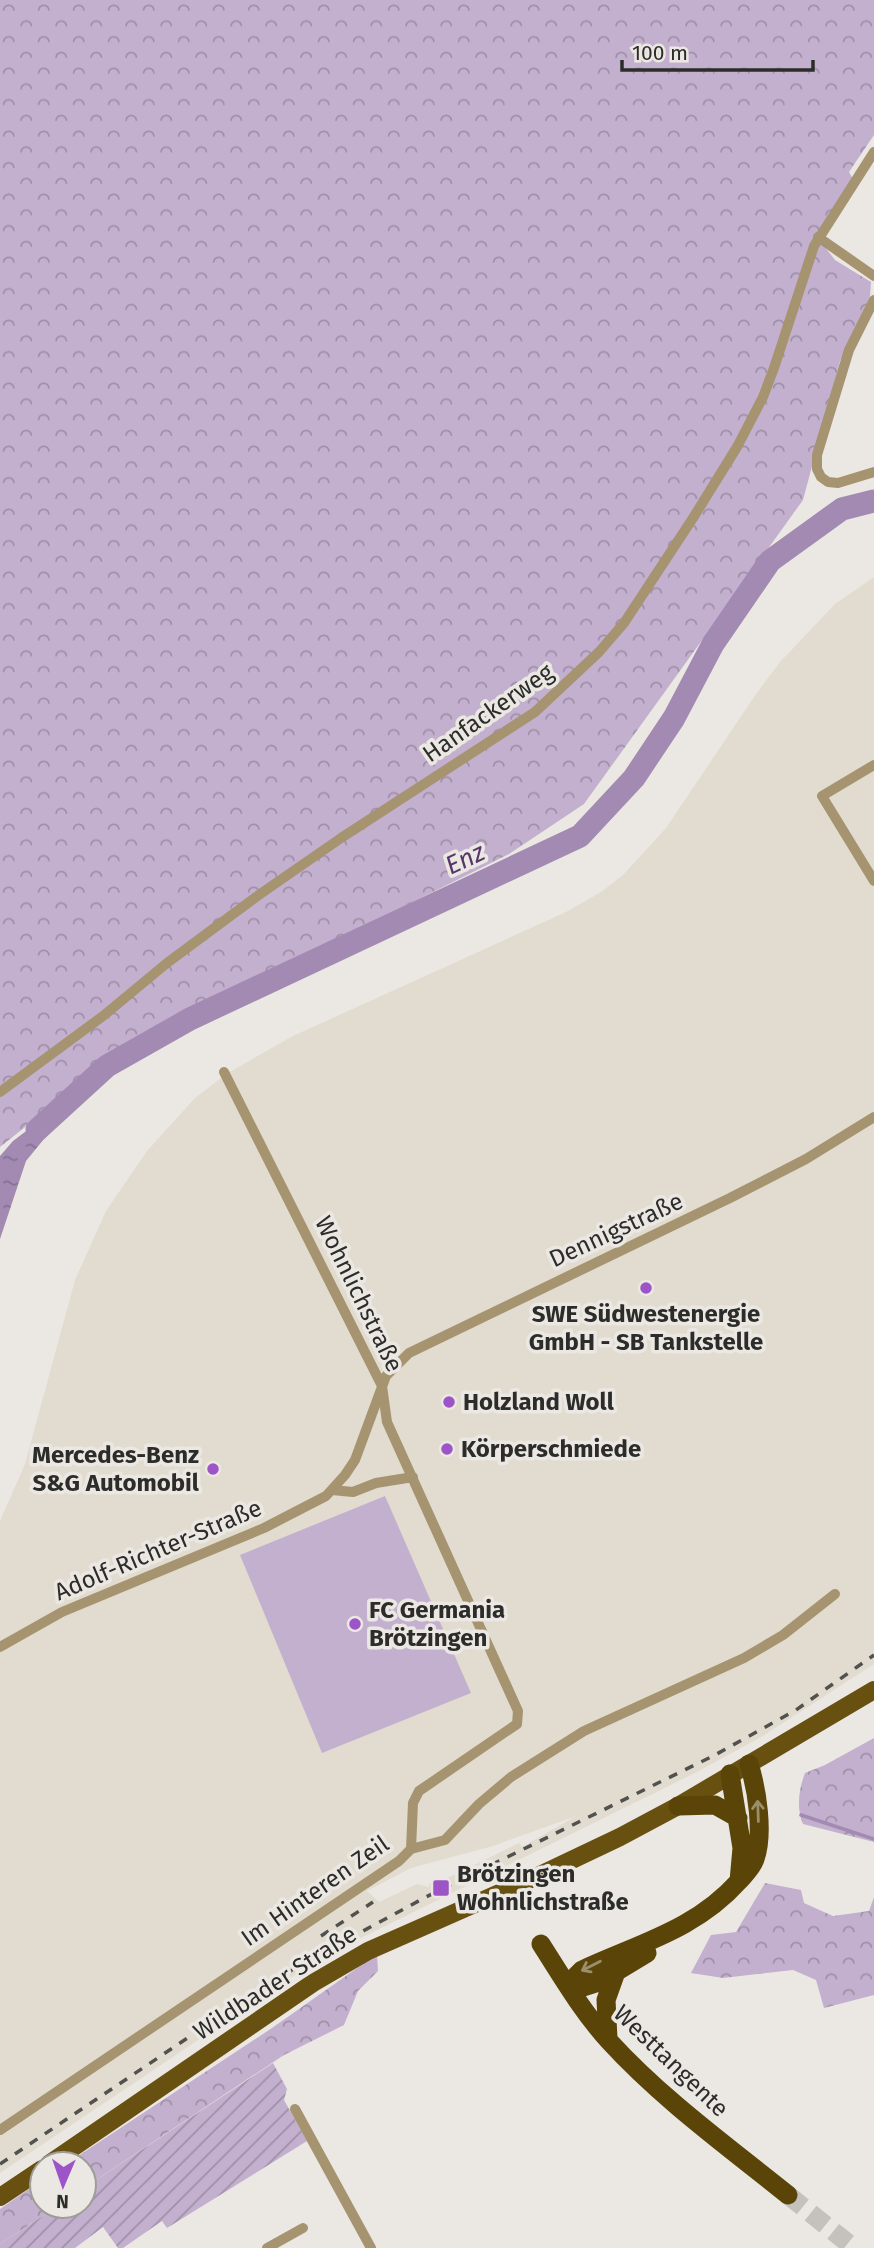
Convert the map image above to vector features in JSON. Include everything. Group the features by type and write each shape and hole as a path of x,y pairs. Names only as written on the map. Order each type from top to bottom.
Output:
{"highway":[{"path":"668,1935 582,1970 575,1977 571,1991 589,1987 648,1952 668,1935 711,1908 748,1871 757,1850 757,1794 749,1764"},
{"path":"730,1774 741,1848 739,1881"},
{"path":"678,1806 715,1805 738,1818"},
{"name":"Westtangente","path":"541,1944 571,1991 608,2039 666,2096 788,2195"},
{"path":"608,2039 606,2000 615,1972"}],"main road":[{"name":"Wildbader Straße","path":"69,2150 313,1983 358,1957 549,1871 678,1806 874,1690"},
{"path":"0,2197 28,2178"}],"street":[{"name":"Hanfackerweg","path":"0,1092 256,897 535,712 593,659 624,623 720,477 753,417 774,368 805,268 818,237 874,152"},
{"path":"818,237 874,276"},
{"path":"874,300 849,350 817,455 817,466 824,480 834,483 874,472"},
{"path":"874,765 822,796 874,881"},
{"name":"Wohnlichstraße","path":"224,1072 382,1386 387,1422 518,1711 517,1724 419,1791 413,1803 411,1849"},
{"name":"Dennigstraße","path":"382,1386 394,1368 422,1345 730,1198 806,1159 874,1117"},
{"name":"Adolf-Richter-Straße","path":"0,1647 62,1612 286,1518 326,1496 355,1460 382,1386"},
{"name":"Adolf-Richter-Straße","path":"332,1490 352,1492 376,1483 413,1477"},
{"name":"Im Hinteren Zeil","path":"0,2130 399,1861 411,1849 445,1840 479,1804 511,1777 584,1731 744,1658 783,1635 835,1594"},
{"path":"295,2109 371,2248"},
{"path":"267,2248 303,2228"}],"shaded area":[{"path":"874,577 874,1664 763,1736 695,1773 365,1936 298,1973 34,2150 28,2150 28,2154 0,2173 0,1521 25,1464 75,1280 106,1211 147,1151 194,1099 226,1074 293,1036 566,912 601,892 623,875 666,828 780,662 835,604","holes":["576,1816 522,1847 519,1843 443,1880 442,1878 429,1884 429,1887 417,1884 379,1902 367,1891 411,1868 493,1846"]}],"green space":[{"path":"0,0 874,0 874,135 849,172 853,179 817,237 835,260 871,282 865,311 840,361 803,500 584,804 509,854 181,1018 108,1061 0,1147"},
{"name":"FC Germania Brötzingen","path":"385,1496 471,1693 322,1753 240,1555"},
{"path":"874,1738 874,1842 803,1824 799,1798 805,1773"},
{"path":"765,1883 801,1890 804,1903 833,1916 869,1911 874,1897 874,1995 824,2008 816,1980 793,1970 723,1978 691,1973 711,1935 736,1932"},
{"path":"377,1954 378,1971 358,1991 344,2025 284,2055 98,2179 98,2150 87,2150 272,2028"},
{"path":"273,2063 287,2089 284,2100 307,2141 167,2228 162,2221 123,2248 118,2248 103,2227 75,2248 0,2248 0,2244 37,2220 98,2220 98,2179"},
{"path":"28,2190 28,2220 37,2220 0,2244 0,2209"}],"water":[{"path":"58,1107 62,1117 26,1161 0,1239 0,1156 13,1141"}],"waterway":[{"name":"Enz","path":"37,1130 107,1066 190,1019 580,836 634,778 674,718 713,644 770,561 842,509 874,501"},
{"path":"801,1815 874,1839"}],"tunnel":[{"path":"788,2195 854,2248"}],"railway":[{"path":"0,2164 302,1964 426,1897 715,1755 796,1710 874,1655"},
{"path":"321,1936 373,1902"}],"place":[{"name":"SWE Südwestenergie GmbH - SB Tankstelle","path":"646,1288"},
{"name":"Holzland Woll","path":"449,1402"},
{"name":"Körperschmiede","path":"447,1449"},
{"name":"Mercedes-Benz S&G Automobil","path":"213,1469"},
{"name":"FC Germania Brötzingen","path":"355,1624"},
{"name":"Brötzingen Wohnlichstraße","path":"441,1888"}]}
